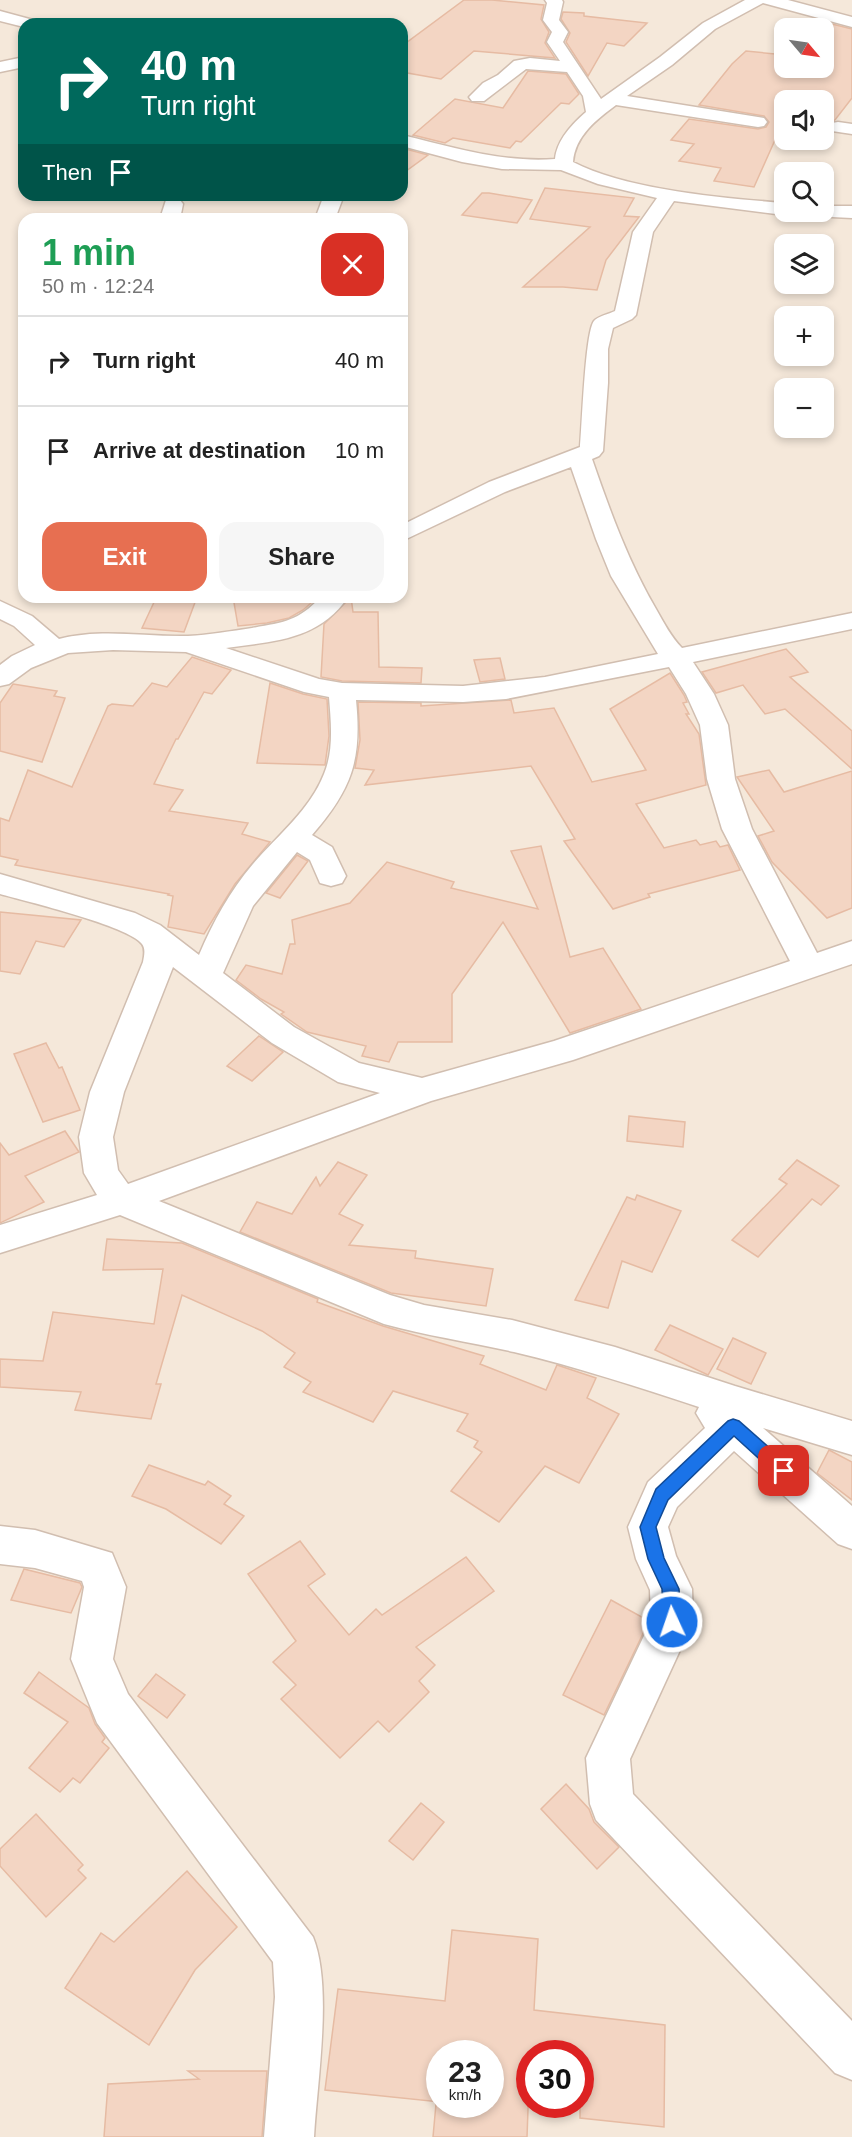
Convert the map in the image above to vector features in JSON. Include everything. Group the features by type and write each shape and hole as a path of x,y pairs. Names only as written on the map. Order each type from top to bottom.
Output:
{"street":[{"path":"553,0 555,2 550,20 560,32 555,42 592,96 595,112"},
{"path":"564,164 562,156 566,146 595,112 668,60 708,27 758,0"},
{"path":"769,0 852,22"},
{"path":"0,16 18,21"},
{"path":"478,97 520,65 530,63 574,68"},
{"path":"0,68 18,64"},
{"path":"613,99 758,122"},
{"path":"408,141 491,162 525,167 564,164 577,172 613,183 737,205 774,208"},
{"path":"408,531 497,487 591,451 597,383 597,349 603,324 625,315 643,232 669,194"},
{"path":"834,212 852,212"},
{"path":"579,455 608,539 624,576 663,643 678,658 700,694 714,725 722,779 737,829 809,968"},
{"path":"0,678 31,656 53,647 75,643 118,641 188,644 282,631 301,626 319,614 329,603"},
{"path":"0,609 23,621 53,647"},
{"path":"188,644 314,686 342,691 463,694 506,691 612,672 766,637 852,621"},
{"path":"206,978 218,942 254,883 334,784 346,732 342,691"},
{"path":"293,837 322,854 332,876"},
{"path":"0,884 124,920 149,933 283,1035 350,1073 422,1091"},
{"path":"157,941 160,951 159,962 107,1092 96,1137 101,1173 121,1201 384,1309 424,1320 512,1336 670,1380 735,1403 852,1438"},
{"path":"0,1239 121,1201 422,1091 561,1051 852,952"},
{"path":"670,1380 733,1426 852,1531"},
{"path":"733,1426 662,1495 648,1527 656,1559 670,1589 672,1622 608,1758 612,1804 852,2056"},
{"path":"0,1545 35,1548 98,1566 105,1587 92,1659 112,1708 296,1954 299,1996 289,2137"}],"shaded area":[{"path":"0,0 852,0 852,2137 0,2137"}],"building":[{"path":"464,0 544,5 541,19 549,32 545,43 555,58 474,51 441,79 408,73 408,42"},
{"path":"563,12 647,23 624,46 607,43 588,76 566,42 570,33 561,19"},
{"path":"834,24 852,29 852,98 834,120 834,90 774,90 774,142 754,187 714,181 721,168 679,161 694,144 671,140 689,119 758,129 766,127 769,122 764,116 699,105 732,64 746,51 774,54 774,78 834,78"},
{"path":"528,71 566,74 579,94 569,104 561,103 521,142 516,141 510,148 453,138 445,143 413,135 455,99 503,108"},
{"path":"408,150 428,155 408,170"},
{"path":"545,188 634,198 624,216 639,217 606,260 597,290 523,287 590,227 530,219"},
{"path":"482,193 532,200 517,223 462,215"},
{"path":"154,603 195,603 184,632 142,628"},
{"path":"234,603 311,603 289,618 238,626"},
{"path":"345,603 352,603 353,612 378,612 379,667 422,668 421,683 342,681 321,677 324,624"},
{"path":"786,649 808,672 790,677 852,731 852,769 785,709 765,714 743,685 716,693 702,672"},
{"path":"192,657 231,670 212,694 204,692 176,739 154,784 183,790 169,811 248,823 242,834 270,842 235,884 204,934 168,927 173,896 169,894 15,865 18,860 0,856 0,818 9,821 28,770 72,787 108,706 112,704 133,706 152,683 167,687"},
{"path":"500,658 505,679 480,682 474,660"},
{"path":"670,673 684,695 687,702 683,703 689,714 686,714 699,734 706,785 636,804 664,848 696,840 700,845 716,841 720,847 728,845 740,870 648,894 650,897 613,909 564,841 575,839 531,766 365,785 374,770 355,768 360,740 358,702 421,703 421,706 511,700 514,713 554,708 592,782 646,770 610,709"},
{"path":"270,683 327,699 329,736 325,765 257,763"},
{"path":"13,684 57,691 54,696 65,698 42,762 0,751 0,703"},
{"path":"769,770 784,792 852,771 852,908 827,918 772,862 758,836 774,831 737,777"},
{"path":"541,846 570,957 603,948 641,1009 570,1033 503,922 452,994 452,1042 398,1042 389,1062 362,1056 366,1046 307,1032 281,1014 284,1012 261,999 236,980 246,965 282,974 290,944 295,944 292,920 350,903 387,862 454,882 451,888 538,909 511,851"},
{"path":"297,855 308,861 280,898 266,893"},
{"path":"0,912 81,920 64,947 36,941 20,974 0,971"},
{"path":"259,1036 283,1052 252,1081 227,1066"},
{"path":"46,1043 59,1068 62,1067 80,1110 43,1122 14,1054"},
{"path":"629,1116 685,1122 683,1147 627,1141"},
{"path":"65,1131 79,1152 25,1176 44,1202 0,1223 0,1143 9,1155"},
{"path":"797,1160 839,1186 821,1205 812,1199 758,1257 732,1240 787,1184 779,1179"},
{"path":"338,1162 367,1175 339,1214 363,1225 349,1245 416,1251 415,1258 493,1269 486,1306 391,1293 240,1232 257,1202 292,1214 316,1177 320,1186"},
{"path":"637,1195 681,1211 652,1272 622,1261 608,1308 575,1300 627,1197 635,1200"},
{"path":"107,1239 182,1243 318,1299 317,1302 383,1326 484,1356 480,1364 546,1390 557,1365 596,1378 587,1398 619,1414 579,1483 545,1466 499,1522 451,1491 482,1452 474,1447 478,1441 457,1431 468,1414 393,1391 373,1422 303,1392 311,1382 284,1367 295,1353 262,1331 182,1295 156,1384 161,1384 151,1419 75,1410 81,1392 0,1387 0,1359 43,1361 53,1312 154,1324 163,1269 103,1270"},
{"path":"670,1325 723,1349 708,1375 655,1350"},
{"path":"733,1338 766,1353 751,1384 717,1369"},
{"path":"829,1450 852,1462 852,1500 817,1473"},
{"path":"149,1465 205,1485 208,1481 231,1496 224,1504 244,1516 221,1544 166,1509 132,1496"},
{"path":"300,1541 325,1574 308,1586 349,1635 376,1609 382,1615 466,1557 494,1591 416,1647 435,1665 419,1681 429,1692 389,1732 378,1721 340,1758 281,1699 296,1685 273,1662 296,1641 248,1574"},
{"path":"24,1569 80,1583 82,1587 71,1613 11,1600"},
{"path":"611,1600 649,1621 604,1715 563,1695"},
{"path":"39,1672 89,1708 95,1724 105,1738 102,1742 109,1748 80,1783 73,1778 60,1792 29,1768 68,1722 24,1693"},
{"path":"156,1674 185,1695 167,1718 138,1696"},
{"path":"566,1784 589,1809 594,1822 619,1847 597,1869 541,1809"},
{"path":"421,1803 444,1822 413,1860 389,1841"},
{"path":"36,1814 83,1865 78,1870 86,1878 46,1917 0,1866 0,1849"},
{"path":"187,1871 237,1927 195,1970 149,2045 65,1988 101,1933 114,1942"},
{"path":"452,1930 538,1939 534,2010 665,2025 664,2127 580,2118 594,2118 594,2040 516,2040 516,2118 528,2118 527,2137 433,2137 435,2118 504,2118 504,2040 426,2040 426,2101 325,2090 338,1989 445,2001"},
{"path":"188,2071 267,2071 262,2137 104,2137 108,2084 199,2079"}],"route":[{"path":"672,1622 670,1589 656,1559 648,1527 662,1495 733,1426 784,1471"}]}
